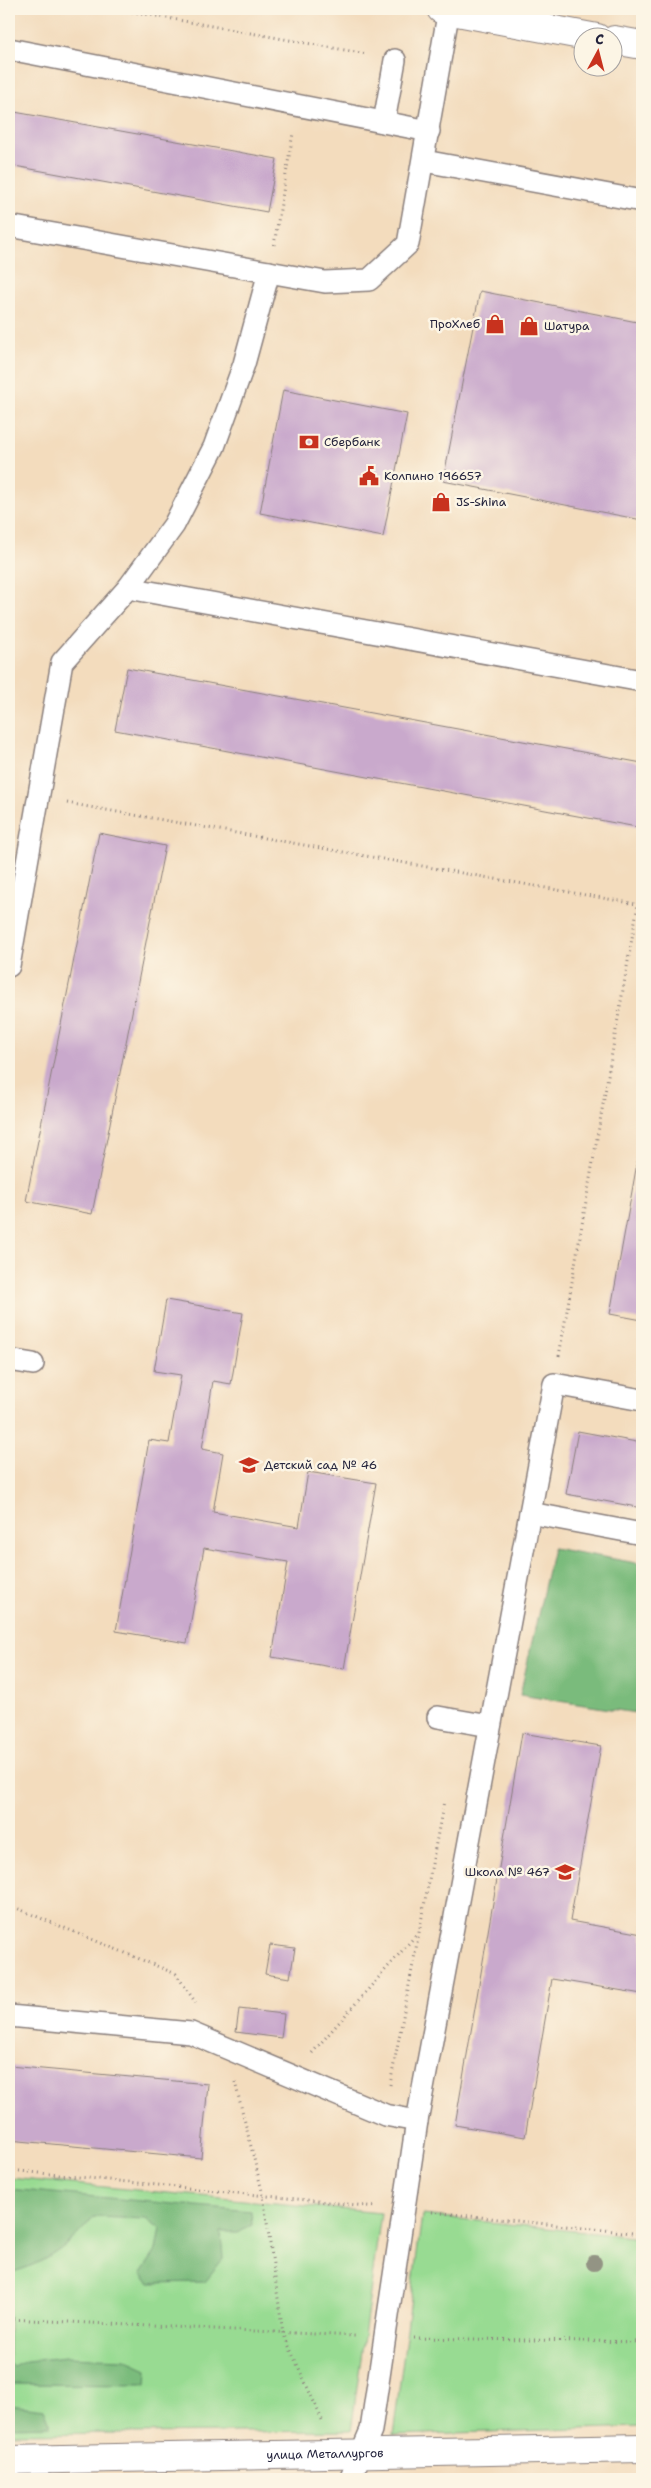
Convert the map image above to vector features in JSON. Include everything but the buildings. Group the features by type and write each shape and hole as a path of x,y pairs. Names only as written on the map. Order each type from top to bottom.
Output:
{"street":[{"path":"446,9 574,34"},
{"path":"624,42 642,46"},
{"name":"улица Металлургов","path":"9,2460 642,2448"}],"lane":[{"path":"9,226 325,282 369,280 408,244 429,131 446,9"},
{"path":"9,49 429,131"},
{"path":"384,122 395,60"},
{"path":"424,161 642,201"},
{"path":"9,966 62,662 128,588 174,525 214,447 244,364 270,272"},
{"path":"128,588 642,681"},
{"path":"9,1360 33,1364"},
{"path":"350,2479 371,2430 417,2121 554,1384 642,1400"},
{"path":"530,1513 642,1534"},
{"path":"438,1717 490,1726"},
{"path":"9,2016 191,2033 385,2115 417,2121"}],"path":[{"path":"116,9 395,60"},
{"path":"270,272 298,105"},
{"path":"38,798 640,904 554,1384"},
{"path":"385,2115 445,1798"},
{"path":"9,1905 176,1974 198,2007"},
{"path":"292,2075 418,1934"},
{"path":"226,2048 263,2195 283,2333 324,2424 330,2454"},
{"path":"9,2170 642,2234"},
{"path":"9,2319 385,2338 642,2342"}],"green space":[{"path":"553,1548 642,1564 642,1714 520,1695"},
{"path":"9,2178 381,2213 351,2431 9,2434"},
{"path":"9,2189 251,2211 252,2225 237,2232 221,2232 223,2259 204,2282 150,2283 141,2273 156,2251 160,2228 146,2219 93,2217 76,2236 56,2252 33,2265 9,2273"},
{"path":"422,2215 642,2238 642,2427 393,2435"},
{"path":"67,2357 125,2359 147,2369 146,2385 9,2384 9,2363 13,2367 26,2361"},
{"path":"9,2405 44,2409 51,2426 9,2427"}],"place":[{"name":"ПроХлеб","path":"495,324"},
{"name":"Шатура","path":"529,326"},
{"name":"Сбербанк","path":"309,442"},
{"name":"Колпино 196657","path":"369,476"},
{"name":"JS-Shina","path":"441,502"},
{"name":"Детский сад № 46","path":"249,1465"},
{"name":"Школа № 467","path":"565,1872"}]}
